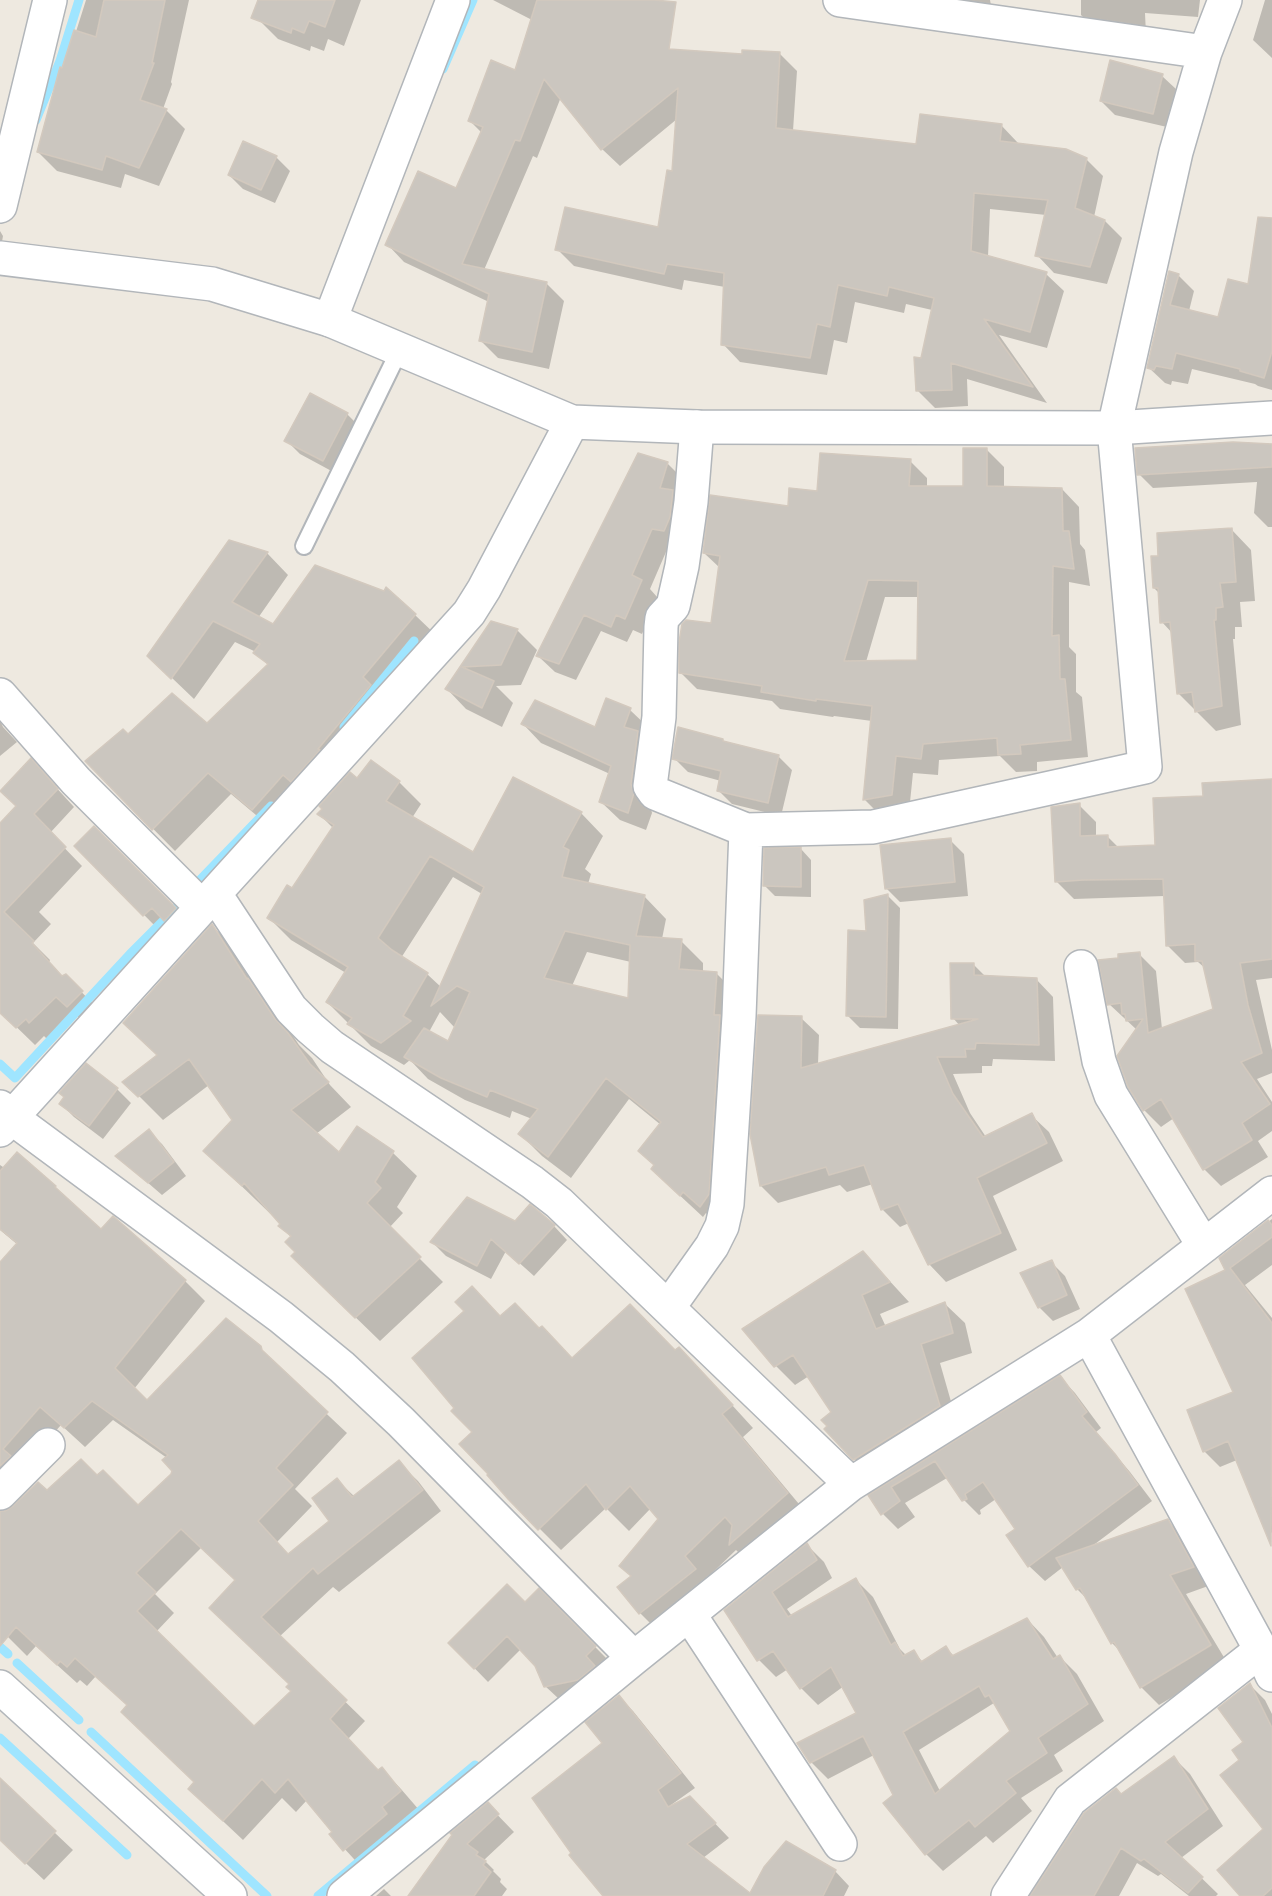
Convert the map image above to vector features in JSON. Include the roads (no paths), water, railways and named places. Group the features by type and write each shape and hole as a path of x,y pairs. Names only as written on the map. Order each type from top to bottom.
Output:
{"street":[{"path":"0,206 50,0"},
{"path":"330,320 453,0"},
{"path":"840,0 1205,52"},
{"path":"697,427 682,566 673,606 663,618 661,627 658,717 650,786 655,794 746,830 873,827 1145,767 1114,428 1176,152 1205,52 1225,0"},
{"path":"0,258 212,284 330,320 572,422 697,427 1114,428 1272,418"},
{"path":"572,422 484,589 469,613 208,900 4,1118 281,1317 342,1367 400,1422 634,1658"},
{"path":"0,695 76,781 208,900 291,1009 310,1028 332,1047 532,1182 566,1210 851,1485"},
{"path":"668,1308 711,1246 722,1226 728,1204 740,1016 746,830"},
{"path":"1081,967 1099,1061 1111,1095 1204,1246"},
{"path":"344,1896 634,1658 851,1485 1089,1335 1272,1193"},
{"path":"1008,1896 1070,1800 1266,1662 1089,1335"},
{"path":"0,1493 48,1444"},
{"path":"689,1614 840,1844"},
{"path":"0,1687 230,1896"}],"lane":[{"path":"304,546 400,349"}],"waterway":[{"path":"36,120 60,61 79,0"},
{"path":"443,69 473,0"},
{"path":"344,727 414,641"},
{"path":"195,885 271,806"},
{"path":"0,1064 15,1078 184,898"},
{"path":"0,1647 8,1654"},
{"path":"17,1663 79,1720"},
{"path":"91,1732 267,1896"},
{"path":"0,1738 127,1855"},
{"path":"318,1896 475,1765"}]}
